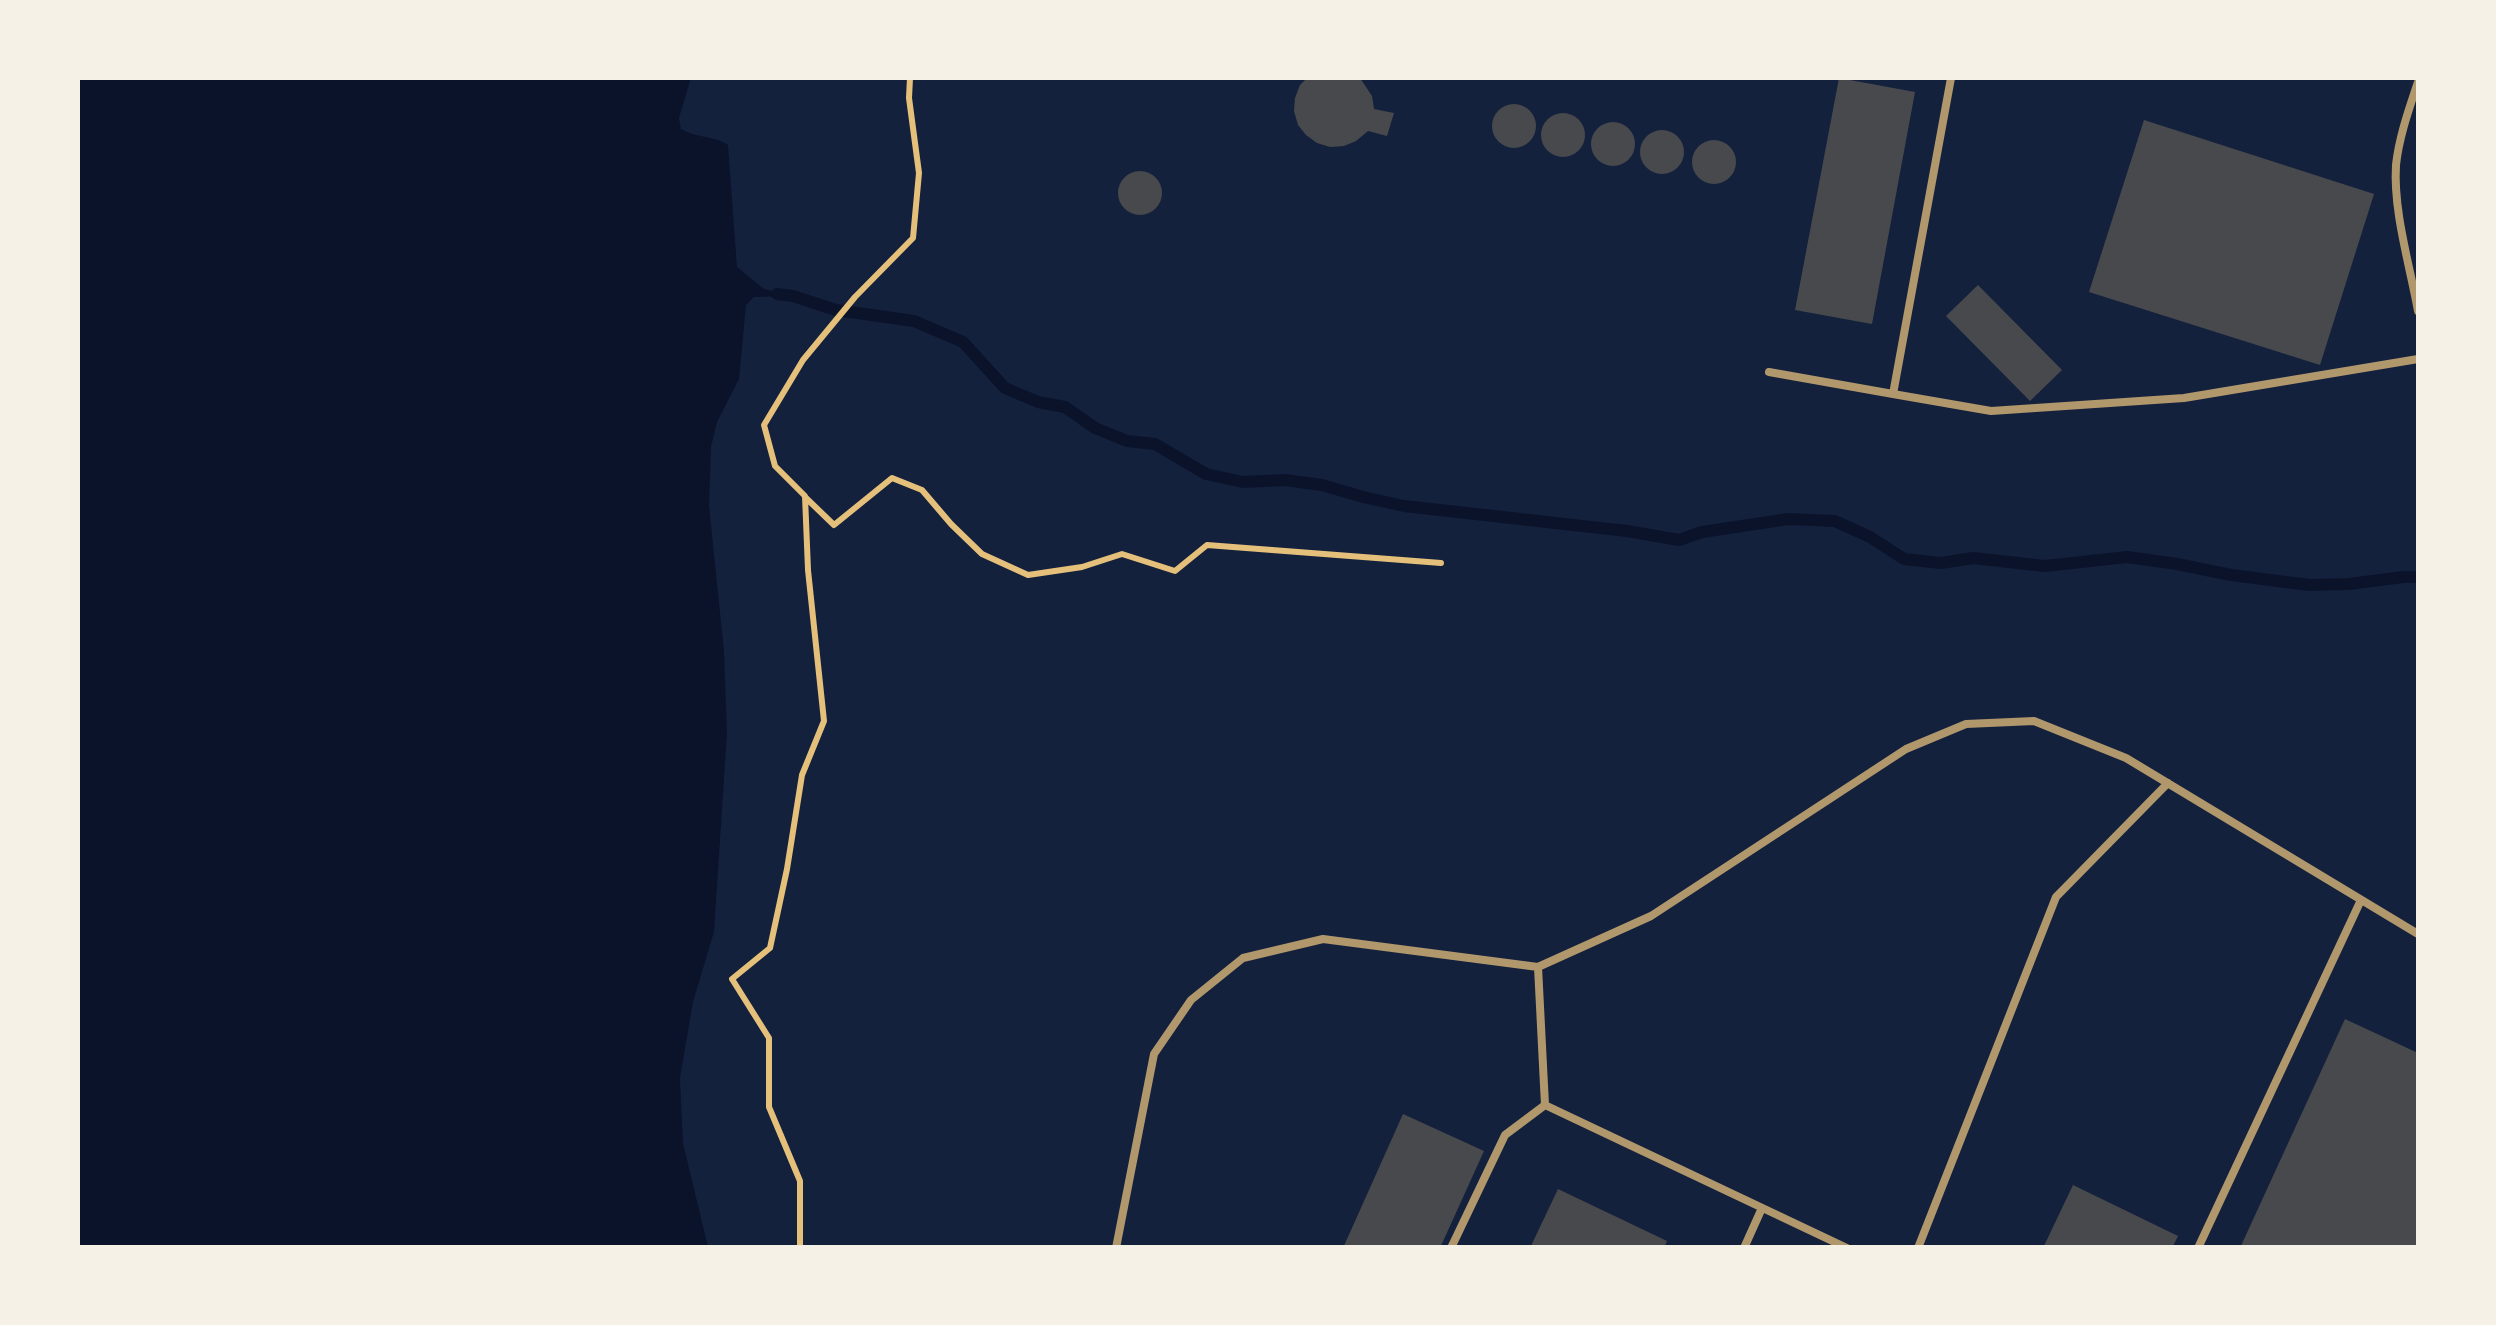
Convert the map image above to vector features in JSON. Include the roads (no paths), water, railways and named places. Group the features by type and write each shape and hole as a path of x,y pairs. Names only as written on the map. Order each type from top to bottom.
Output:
{"lane":[{"path":"1893,394 1950,78"},
{"path":"2418,82 2396,165 2398,204 2418,311"},
{"path":"1769,372 1991,411 2184,398 2418,359"},
{"path":"1116,1248 1154,1054 1191,1000 1243,958 1323,939 1538,967 1651,916 1906,749 1966,724 2034,721 2126,758 2418,934"},
{"path":"1918,1248 2056,897 2168,783"},
{"path":"2198,1248 2361,900"},
{"path":"1538,967 1545,1105"},
{"path":"1545,1105 1847,1248"},
{"path":"1451,1248 1504,1135 1545,1105"},
{"path":"1744,1248 1762,1208"}],"water":[{"path":"78,78 691,78 679,118 681,129 728,145 737,267 764,289 793,296 754,297 746,305 739,379 717,422 711,447 709,506 724,651 727,733 714,932 693,1002 680,1078 683,1143 708,1247 78,1247"}],"waterway":[{"path":"777,294 836,310 914,321 963,342 1005,388 1038,402 1065,407 1095,428 1127,441 1155,444 1206,474 1243,482 1285,480 1322,485 1404,506 1679,540 1702,532 1788,519 1835,521 1904,559 1941,563 1973,558 2045,566 2127,557 2309,585 2418,577"}]}
